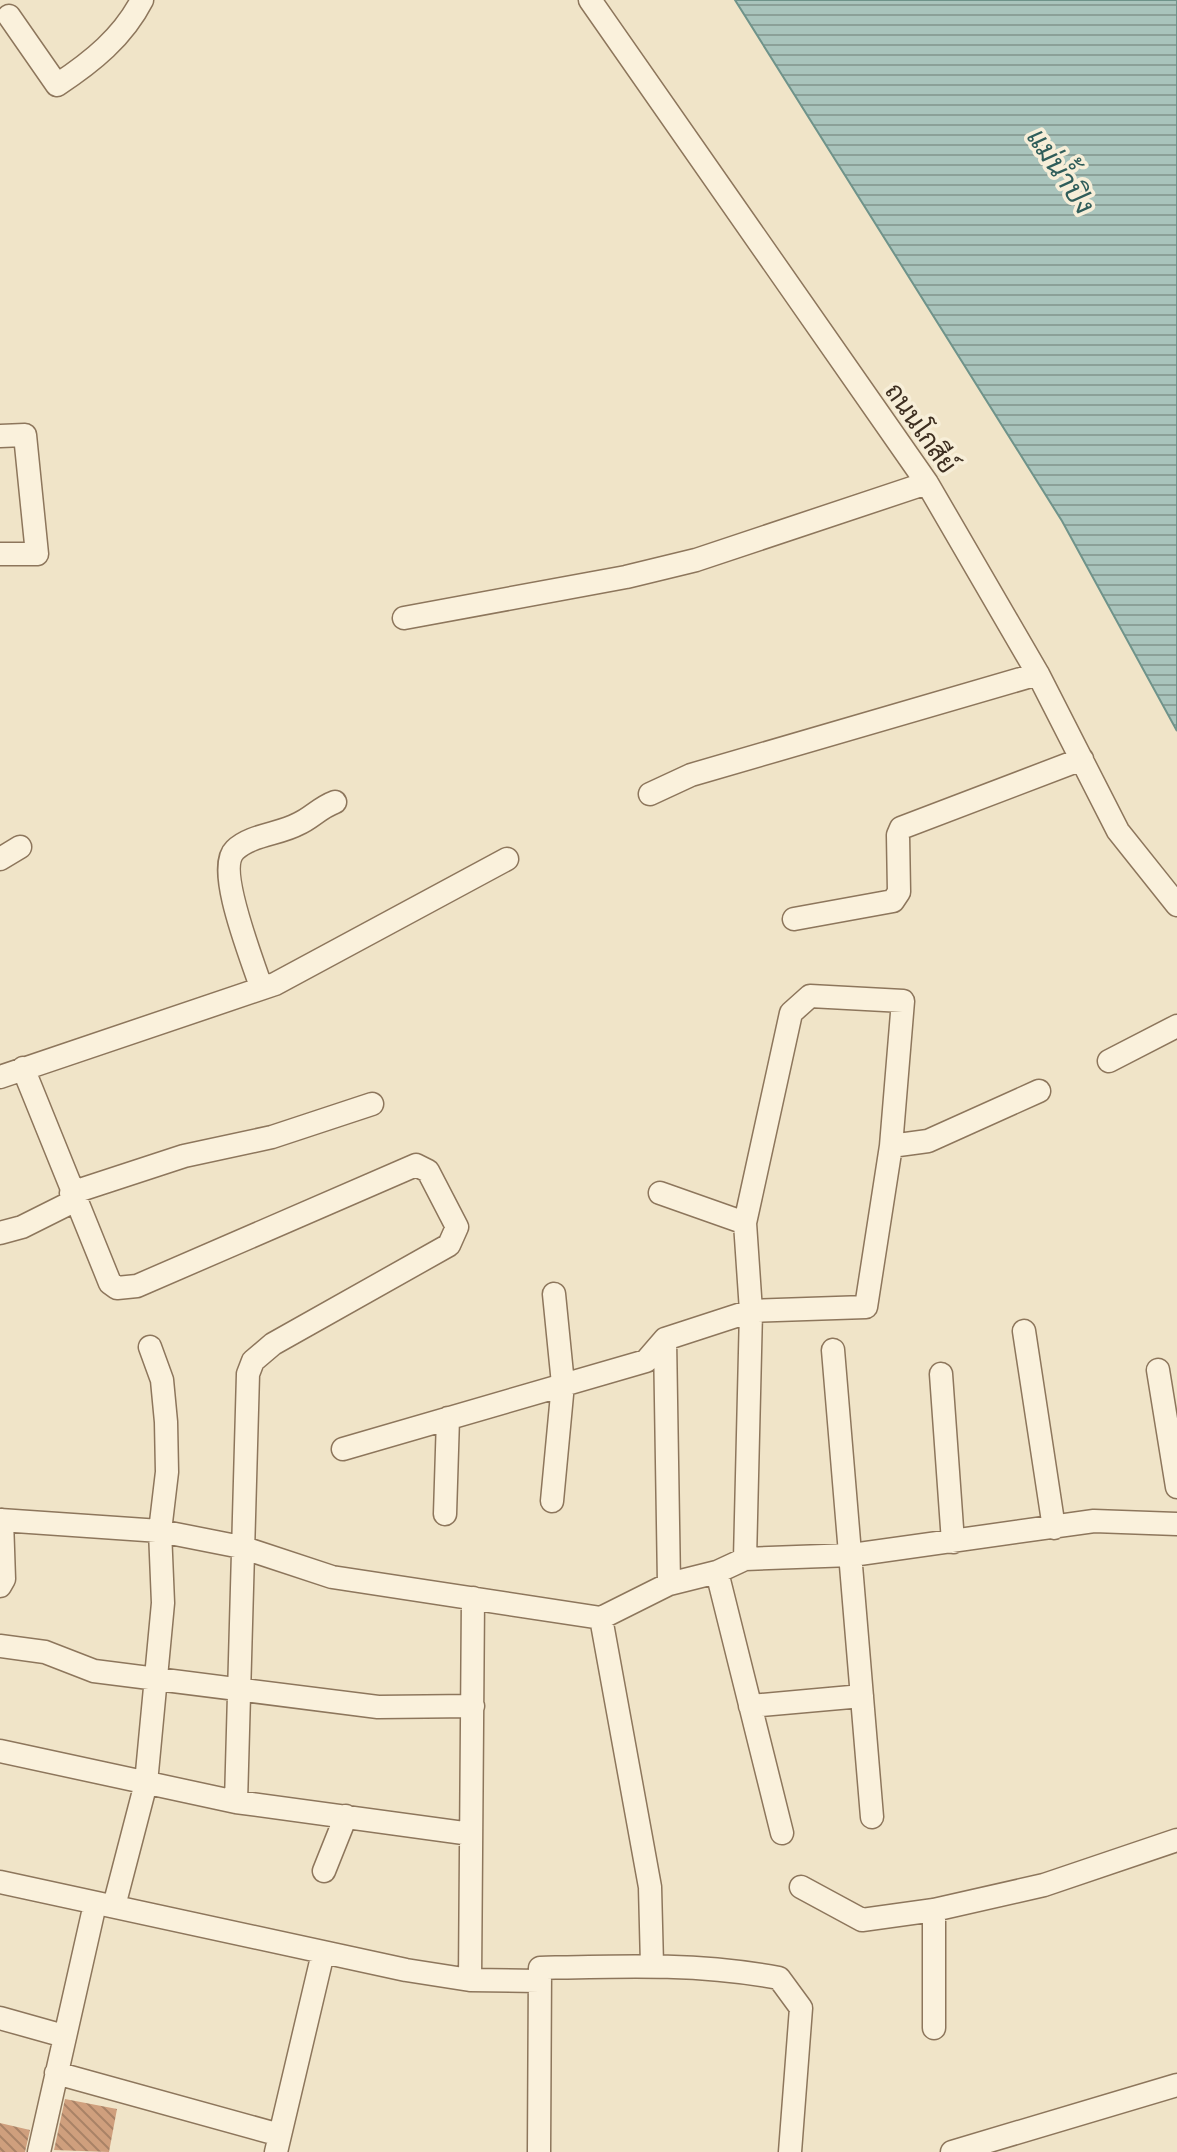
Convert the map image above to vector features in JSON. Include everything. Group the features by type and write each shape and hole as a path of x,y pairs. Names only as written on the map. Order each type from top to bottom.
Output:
{"street":[{"path":"9,16 57,85 90,63 119,35 142,0"},
{"name":"ถนนโกสีย์","path":"590,0 927,483 1038,674 1118,831 1177,905"},
{"path":"0,436 25,435 37,554 0,554"},
{"path":"404,618 626,577 696,560 927,483"},
{"path":"650,794 691,775 1038,674"},
{"path":"794,919 893,901 899,892 898,835 901,828 1082,759"},
{"path":"261,987 228,881 228,858 236,848 298,825 316,809 335,802"},
{"path":"0,859 20,847"},
{"path":"0,1077 275,984 507,859"},
{"path":"343,1449 646,1361 665,1339 751,1311 866,1307 891,1146 903,1001 810,996 791,1013 745,1223 751,1311 745,1559"},
{"path":"1109,1061 1177,1026"},
{"path":"23,1068 72,1197 110,1283 117,1288 137,1286 416,1165 428,1171 457,1227 449,1245 273,1344 253,1361 248,1374 236,1802"},
{"path":"891,1146 916,1146 1039,1091"},
{"path":"0,1233 22,1227 72,1197 184,1156 272,1137 372,1104"},
{"path":"660,1193 745,1223"},
{"path":"552,1501 563,1384 554,1294"},
{"path":"1024,1331 1054,1528"},
{"path":"665,1339 669,1584"},
{"path":"39,2152 64,2036 146,1783 163,1603 160,1531 167,1472 162,1380 150,1347"},
{"path":"833,1350 872,1817"},
{"path":"1158,1370 1177,1487"},
{"path":"941,1374 953,1542"},
{"path":"445,1514 448,1418"},
{"path":"0,1586 4,1579 1,1520 160,1531 241,1547 332,1577 601,1618 669,1584 717,1572 745,1559 852,1555 1094,1521 1177,1524"},
{"path":"717,1572 782,1833"},
{"path":"470,1980 473,1598"},
{"path":"601,1618 650,1887 652,1965"},
{"path":"0,1646 45,1652 94,1671 378,1707 473,1706"},
{"path":"750,1706 862,1696"},
{"path":"0,1751 236,1802 471,1834"},
{"path":"324,1871 346,1816"},
{"path":"801,1887 862,1920 934,1910 1044,1885 1177,1840"},
{"path":"0,1882 323,1953 470,1980 539,1981"},
{"path":"934,1910 934,2028"},
{"path":"56,2073 278,2144 323,1953"},
{"path":"539,2152 540,1968 652,1965 721,1967 779,1978 801,2008 790,2152"},
{"path":"0,2018 64,2036"},
{"path":"952,2152 1177,2085"}],"water":[{"name":"แม่น้ำปิง","path":"735,0 1177,0 1177,731 1062,521"}],"building":[{"path":"65,2099 117,2109 109,2152 54,2150"},
{"path":"0,2123 30,2130 25,2152 0,2152"}]}
